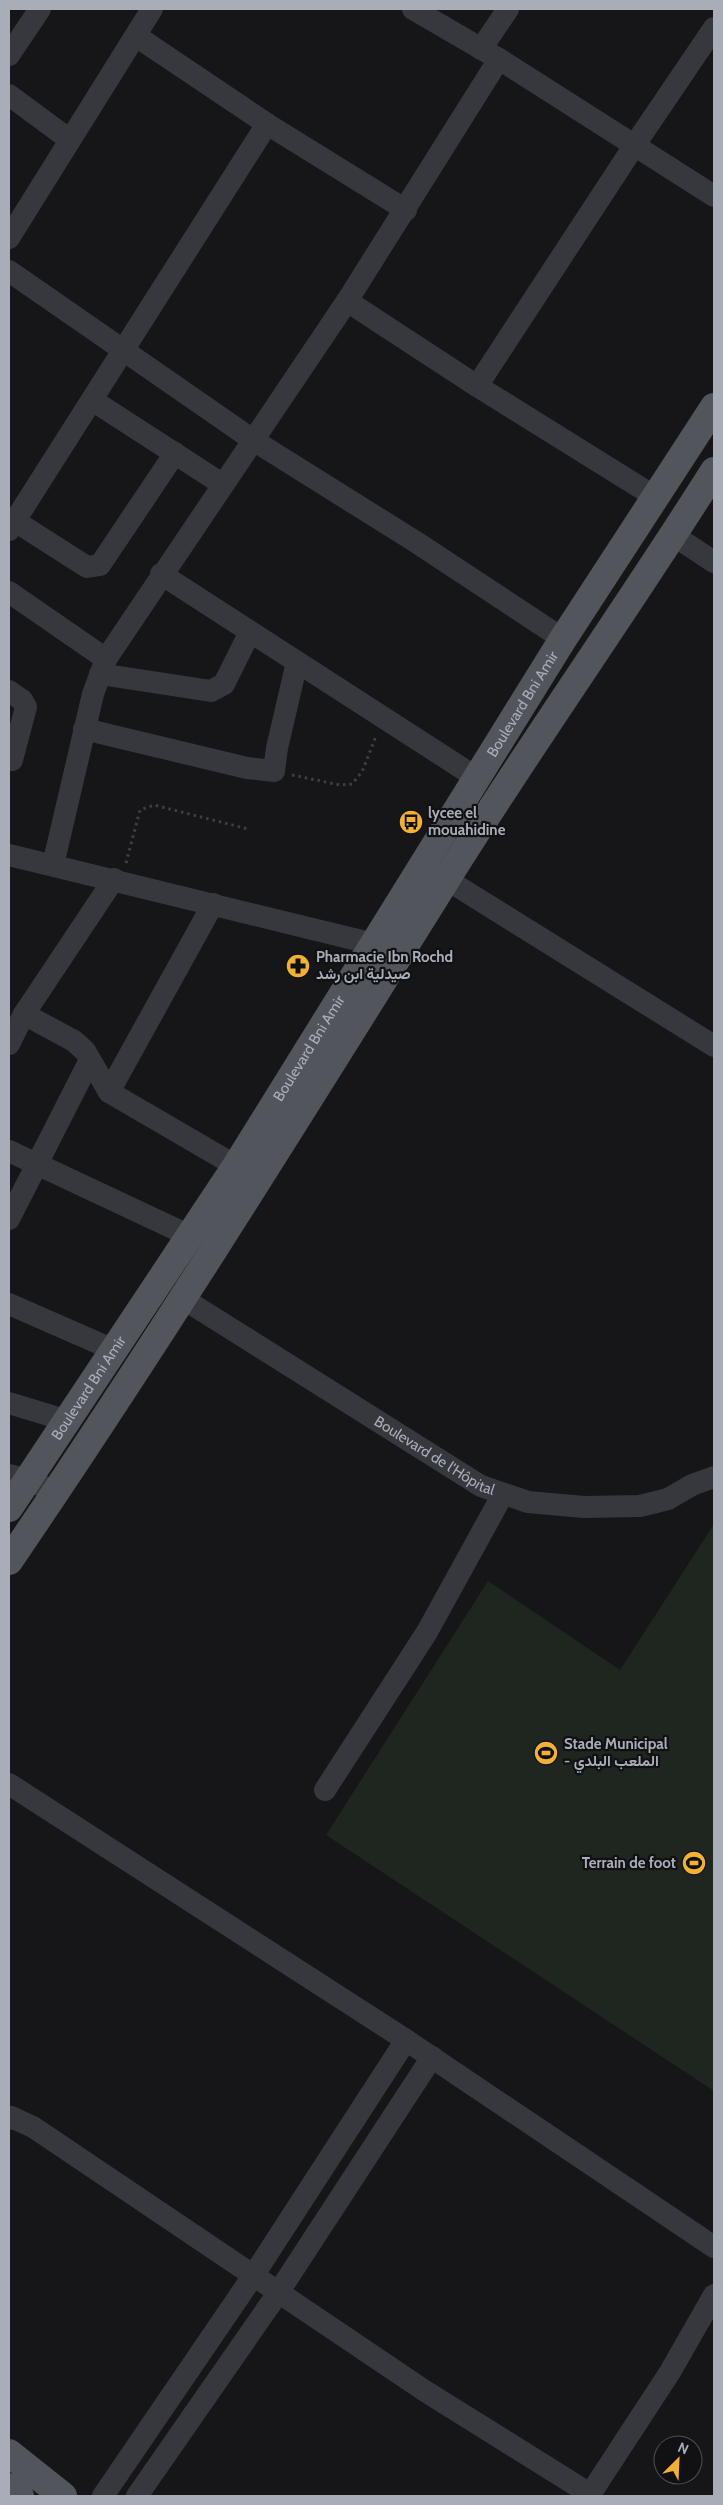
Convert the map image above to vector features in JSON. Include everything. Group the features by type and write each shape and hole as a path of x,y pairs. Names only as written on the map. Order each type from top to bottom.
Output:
{"main road":[{"name":"Boulevard Bni Amir","path":"9,1508 18,1477 68,1421 236,1166 563,639 657,498 714,407"},
{"name":"Boulevard Bni Amir","path":"9,1561 182,1298 400,957 447,879 714,471"},
{"path":"9,2453 63,2496"},
{"path":"9,2488 20,2496"}],"street":[{"path":"9,55 40,9"},
{"path":"9,238 152,9"},
{"path":"413,9 490,54 714,196"},
{"path":"53,865 84,729 103,666 161,574 347,301 406,210 490,54 508,9"},
{"path":"478,386 634,146 714,28"},
{"path":"136,36 267,124 406,210"},
{"path":"9,95 70,140"},
{"path":"175,453 100,565 86,567 12,526 267,124"},
{"path":"9,271 253,440 416,542 563,639"},
{"path":"347,301 657,498"},
{"path":"92,400 222,484"},
{"path":"673,535 714,562"},
{"path":"161,574 477,778"},
{"path":"9,592 103,666 211,691 224,684 250,632"},
{"path":"84,729 247,768 274,771 277,748 298,662"},
{"path":"9,691 22,700 26,707 12,760"},
{"path":"9,855 374,944 400,957"},
{"path":"422,865 714,1046"},
{"path":"9,1044 24,1014 117,880"},
{"path":"109,1092 212,904"},
{"path":"24,1014 74,1041 85,1051 109,1092 236,1166"},
{"path":"9,1220 90,1060"},
{"path":"9,1151 190,1236"},
{"name":"Boulevard de l'Hôpital","path":"182,1298 481,1486 503,1494 528,1502 584,1508 640,1506 668,1499 692,1485 714,1478"},
{"path":"9,1304 114,1350"},
{"path":"9,1402 68,1421"},
{"path":"18,1477 56,1492"},
{"path":"325,1790 427,1632 503,1494"},
{"path":"9,1784 406,2040 714,2247"},
{"path":"104,2496 253,2276 406,2040"},
{"path":"137,2496 278,2293 343,2190 432,2058"},
{"path":"9,2117 34,2127 278,2293 426,2391 589,2495 670,2372 714,2295"},
{"path":"320,2174 343,2190"}],"path":[{"path":"274,771 340,785 352,784 362,772 383,718"},
{"path":"117,880 140,810 154,805 248,829"}],"shaded area":[{"name":"Stade Municipal - الملعب البلدي","path":"714,1524 714,2091 326,1835 488,1581 620,1670"}],"place":[{"name":"lycee el mouahidine","path":"411,822"},
{"name":"Pharmacie Ibn Rochd صيدلية ابن رشد","path":"298,966"},
{"name":"Stade Municipal - الملعب البلدي","path":"546,1753"},
{"name":"Terrain de foot","path":"694,1863"}]}
